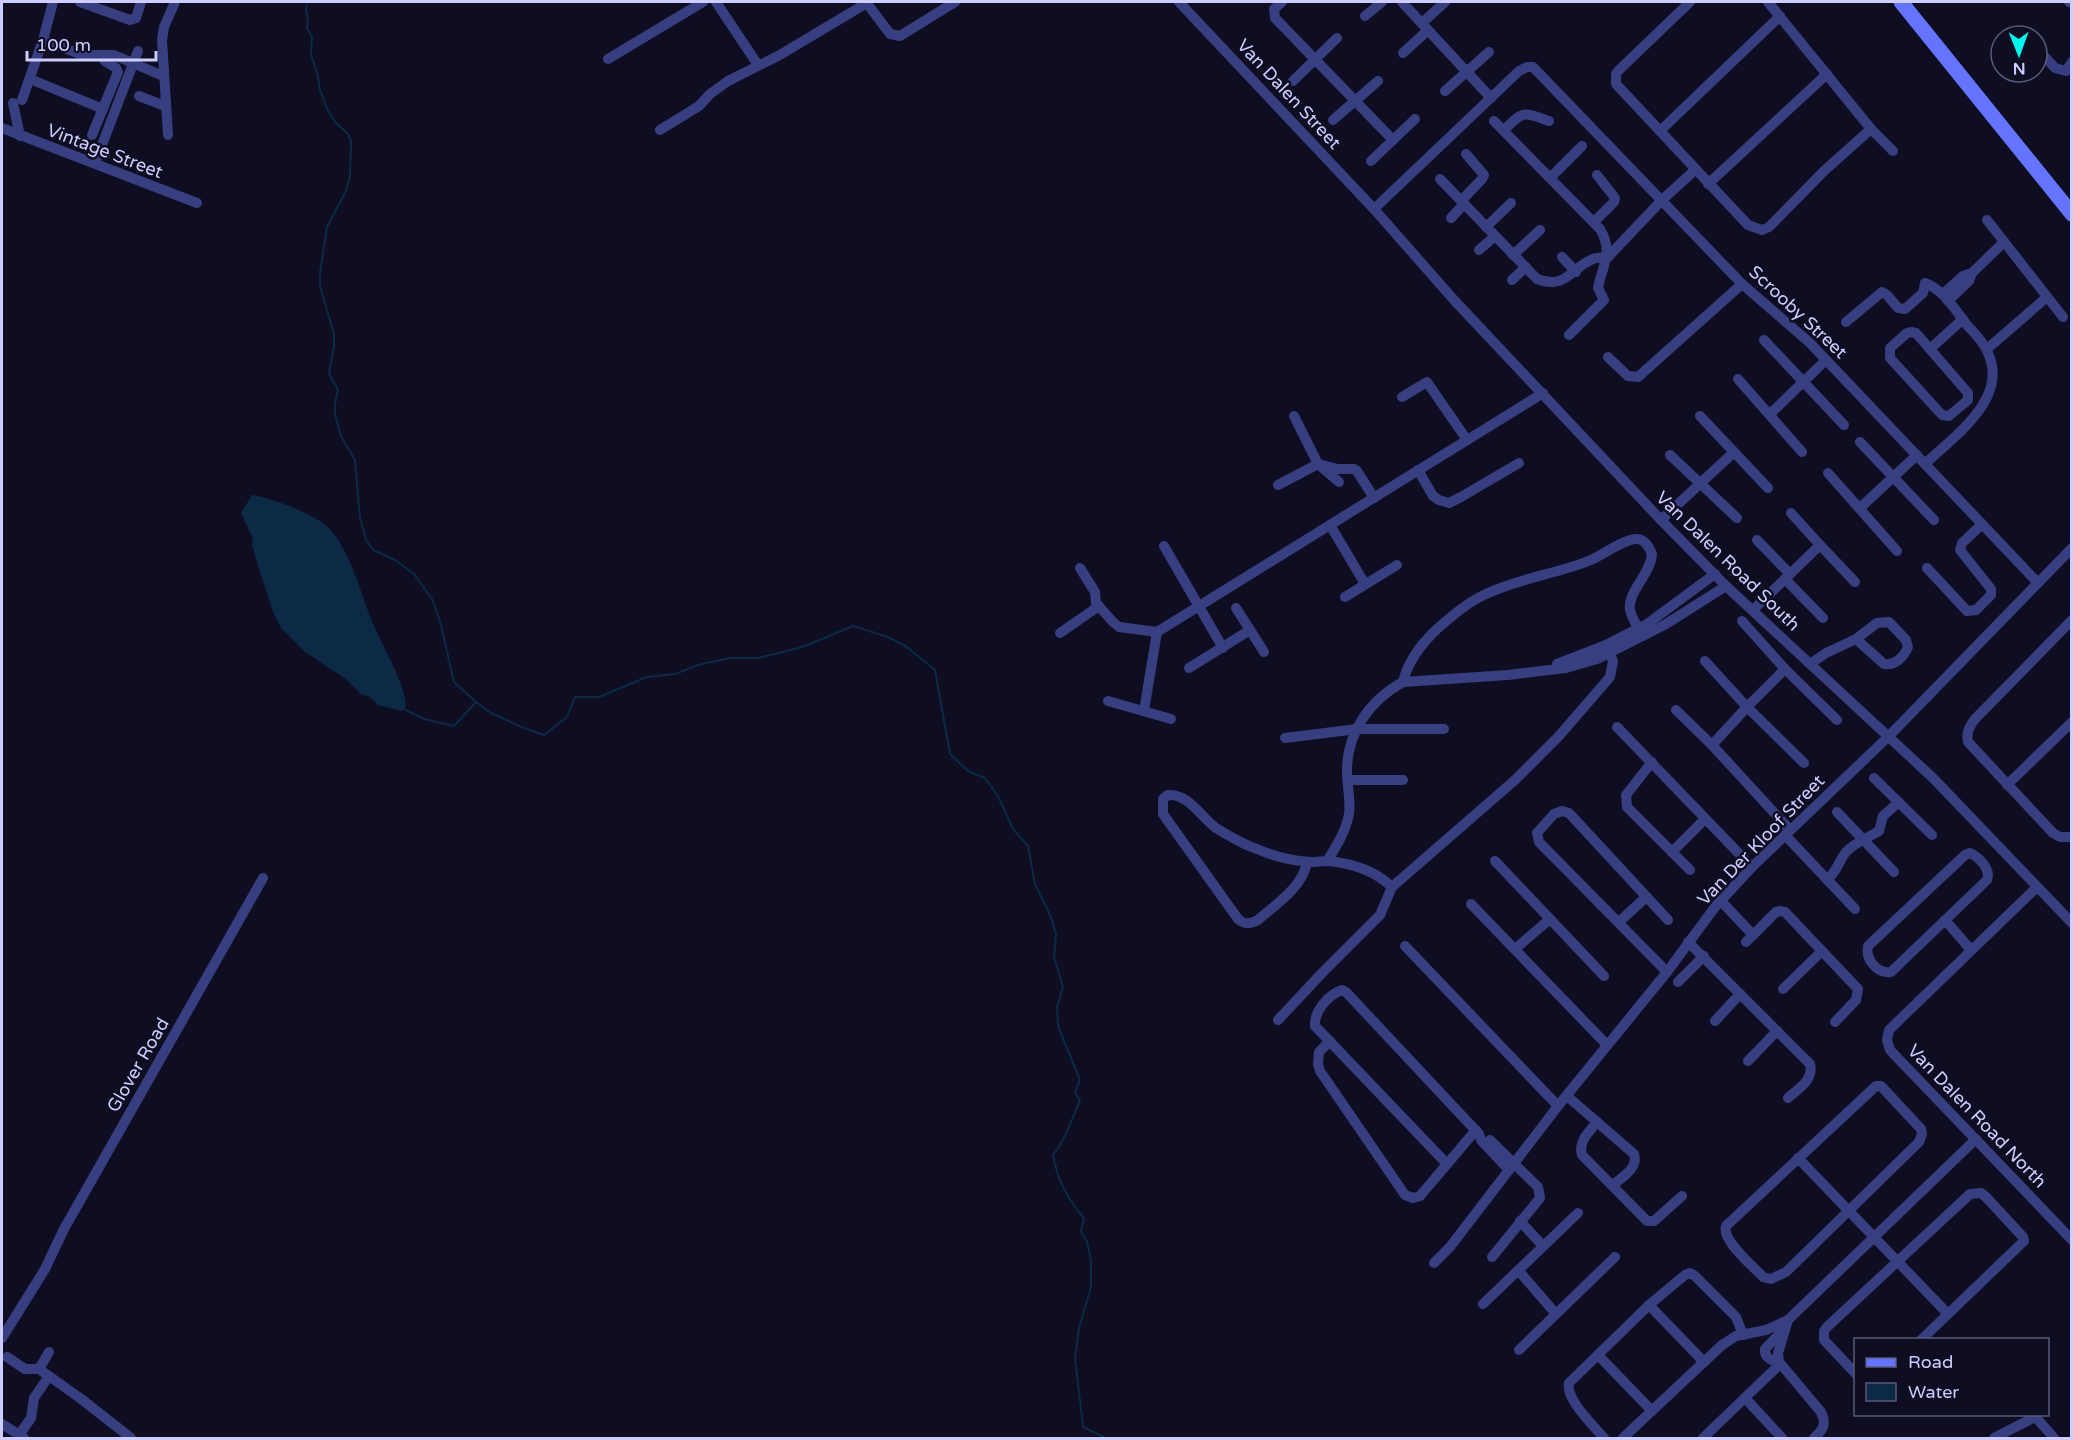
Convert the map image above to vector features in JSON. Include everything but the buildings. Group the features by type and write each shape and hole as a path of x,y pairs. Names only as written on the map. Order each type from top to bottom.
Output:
{"main road":[{"path":"1901,2 2072,214"}],"street":[{"path":"20,136 17,102 30,79 53,2"},
{"path":"80,2 130,20 136,18 141,2"},
{"path":"168,135 162,34 174,2"},
{"path":"608,59 704,2"},
{"path":"716,2 758,65"},
{"path":"660,130 699,106 710,94 728,81 803,42 866,2 890,34 900,36 955,2"},
{"name":"Van Dalen Street","path":"1179,2 1374,209"},
{"path":"1282,2 1274,9 1275,18 1393,140"},
{"path":"1365,16 1382,2"},
{"path":"1374,209 1491,98 1402,2"},
{"path":"1403,53 1445,2"},
{"path":"1690,2 1616,74 1616,84 1748,225 1762,230 1769,227 1824,171 1871,129"},
{"path":"1768,2 1871,129 1893,151"},
{"path":"1660,131 1780,16"},
{"path":"1293,81 1337,38"},
{"path":"43,40 83,54 114,55 163,76"},
{"path":"95,163 138,51"},
{"path":"1445,91 1488,52"},
{"path":"92,135 118,72 101,55"},
{"path":"2049,61 2056,69 2066,71 2072,62"},
{"name":"Scrooby Street","path":"1491,98 1519,71 1533,67 1742,284 1810,343 2038,583"},
{"path":"1708,184 1827,74"},
{"path":"30,79 103,109"},
{"path":"1333,120 1378,81"},
{"path":"139,96 165,106"},
{"path":"1504,130 1523,114 1549,121"},
{"path":"1371,161 1415,119"},
{"path":"1494,121 1594,222 1603,234 1608,257"},
{"name":"Vintage Street","path":"2,128 197,204"},
{"path":"1550,178 1582,146"},
{"path":"1451,218 1484,175 1466,153"},
{"path":"1569,335 1603,302 1604,298 1598,291 1598,286 1608,257 1662,200 1695,170"},
{"path":"1594,222 1614,202 1615,198 1597,176"},
{"path":"1440,179 1537,279 1561,282 1593,259 1608,257"},
{"path":"1486,227 1511,202"},
{"name":"Van Dalen Road South","path":"1374,209 1454,300 1544,393 1661,520 1726,586 1942,786 2072,923"},
{"path":"1987,220 2063,317"},
{"path":"1513,255 1540,230"},
{"path":"1479,250 1495,236"},
{"path":"1946,297 1963,276 1972,273 2004,242"},
{"path":"1562,257 1576,272"},
{"path":"1512,280 1526,267"},
{"path":"1608,357 1628,376 1638,377 1742,284"},
{"path":"1846,322 1882,291 1898,308 1905,309 1923,293 1925,284 1935,287 1946,297 1988,352 1993,379 1986,400 1975,416 1925,464"},
{"path":"1988,352 2007,330 2015,326 2047,297"},
{"path":"1930,349 1963,319"},
{"path":"1911,332 1916,333 1930,349 1969,396 1968,400 1949,416 1942,415 1890,358 1889,353 1890,348 1911,332"},
{"path":"1764,340 1844,425"},
{"path":"1770,414 1826,360"},
{"path":"1738,379 1802,452"},
{"path":"1401,396 1427,382 1467,440"},
{"path":"1080,568 1095,592 1096,603 1119,627 1157,632 1544,393"},
{"path":"1294,416 1317,464 1339,482"},
{"path":"1700,416 1768,488"},
{"path":"1860,442 1934,520"},
{"path":"1661,520 1734,452"},
{"path":"1670,455 1737,518"},
{"path":"1860,508 1917,455"},
{"path":"1418,470 1433,496 1449,502 1461,498 1519,463"},
{"path":"1278,485 1317,464 1338,469 1354,469 1374,498"},
{"path":"1827,473 1897,551"},
{"path":"1791,513 1856,582"},
{"path":"1927,568 1966,611 1976,610 1991,595 1991,589 1960,550 1962,543 1982,524"},
{"path":"1330,525 1365,584"},
{"path":"1403,682 1406,667 1430,636 1454,614 1484,595 1513,583 1592,560 1632,539 1640,538 1652,554 1649,568 1630,601 1630,610 1641,633"},
{"path":"1757,540 1823,618"},
{"path":"1753,610 1820,545"},
{"path":"1164,546 1223,648"},
{"name":"Van Der Kloof Street","path":"1434,1263 1450,1247 1558,1106 1667,972 1721,901 1752,867 1889,736 2072,548"},
{"path":"1345,597 1397,565"},
{"path":"1641,633 1715,574"},
{"path":"1327,861 1349,813 1348,758 1357,729 1377,699 1403,682 1481,678 1543,671 1566,668 1597,659 1608,649 1695,607 1726,586"},
{"path":"1060,633 1099,606"},
{"path":"1236,608 1264,652"},
{"path":"2072,620 1976,719 1968,731 1968,742 2053,833 2060,837 2072,837"},
{"path":"1742,621 1785,669 1837,720"},
{"path":"1810,664 1826,653 1856,639 1872,626 1886,621 1906,640 1908,647 1902,657 1888,665 1856,639"},
{"path":"1189,668 1250,630"},
{"path":"1144,711 1157,632"},
{"path":"1278,1020 1380,915 1392,887 1515,780 1559,736 1610,677 1613,669 1608,649"},
{"path":"1705,661 1804,764"},
{"path":"1712,745 1785,669"},
{"path":"1108,701 1171,719"},
{"path":"1676,710 1712,745 1827,880 1855,909"},
{"path":"2007,785 2072,722"},
{"path":"1617,726 1752,867"},
{"path":"1286,738 1357,729 1444,729"},
{"path":"1652,762 1626,795 1627,807 1690,870"},
{"path":"1874,778 1932,835"},
{"path":"1348,780 1403,780"},
{"path":"1307,862 1303,877 1297,885 1258,920 1243,923 1163,814 1163,799 1168,795 1180,797 1213,826 1236,840 1275,856 1307,862 1327,861 1373,872 1392,887"},
{"path":"1827,880 1839,868 1844,855 1863,839 1879,831 1883,816 1899,802"},
{"path":"1667,972 1539,842 1537,833 1554,814 1562,811 1569,813 1668,920"},
{"path":"1837,812 1894,872"},
{"path":"1672,852 1706,819"},
{"path":"1970,853 1987,869 1989,875 1987,880 1945,920 1891,972 1884,973 1879,970 1868,958 1866,952 1868,946 1965,855 1970,853"},
{"path":"1495,861 1604,976"},
{"name":"Glover Road","path":"2,1338 45,1269 64,1229 263,878"},
{"name":"Van Dalen Road North","path":"2037,887 1889,1030 1887,1035 1890,1050 2072,1240"},
{"path":"1619,922 1646,897"},
{"path":"1721,901 1750,938 1776,912 1781,911 1785,912 1822,951 1859,992 1856,1000 1835,1022"},
{"path":"1471,904 1607,1045"},
{"path":"1515,949 1550,919"},
{"path":"1945,920 1971,950"},
{"path":"1688,942 1810,1064 1812,1070 1810,1078 1788,1098"},
{"path":"1405,946 1558,1106"},
{"path":"1783,989 1822,951"},
{"path":"1678,982 1704,956"},
{"path":"1447,1164 1316,1026 1315,1020 1320,1007 1336,992 1342,990 1346,992 1477,1132 1486,1136 1511,1167 1538,1187 1540,1198 1492,1257"},
{"path":"1715,1021 1740,994"},
{"path":"1748,1061 1777,1031"},
{"path":"1330,1041 1319,1052 1320,1071 1405,1195 1413,1198 1420,1196 1477,1132"},
{"path":"1881,1086 1921,1129 1921,1138 1848,1211 1786,1272 1771,1279 1763,1277 1728,1239 1725,1230 1726,1226 1870,1089 1881,1086"},
{"path":"1567,1096 1634,1154 1636,1160 1634,1166 1613,1185"},
{"path":"1597,1122 1581,1142 1582,1155 1647,1221 1651,1222 1682,1196"},
{"path":"1814,1438 1822,1431 1824,1418 1779,1363 1778,1353 1787,1323 1976,1139"},
{"path":"1798,1158 1948,1314"},
{"path":"1854,1372 1824,1340 1824,1331 1970,1194 1981,1193 2024,1237 2024,1241 1923,1338"},
{"path":"1483,1304 1578,1213"},
{"path":"1520,1221 1543,1246"},
{"path":"1519,1350 1616,1257"},
{"path":"1518,1270 1556,1314"},
{"path":"1604,1438 1572,1400 1568,1388 1574,1377 1649,1305 1685,1275 1690,1273 1695,1275 1736,1317 1743,1335"},
{"path":"1649,1305 1704,1362"},
{"path":"1623,1438 1722,1345 1743,1335 1787,1323"},
{"path":"39,1369 49,1352"},
{"path":"1598,1354 1652,1411"},
{"path":"7,1357 25,1369 39,1369 131,1438"},
{"path":"1703,1438 1779,1363"},
{"path":"2,1424 21,1437 31,1418 34,1398 49,1376"},
{"path":"1745,1398 1782,1438"},
{"path":"1994,1438 2034,1416 2055,1438"}],"water":[{"path":"252,495 282,503 306,513 325,524 339,541 402,688 406,706 402,711 378,705 370,697 362,695 347,680 305,652 281,628 273,612 256,559 252,545 253,539 241,513"}],"waterway":[{"path":"307,2 307,28 312,37 311,55 320,90 327,109 351,141 350,177 345,193 327,227 320,273 320,286 334,334 329,374 338,390 335,414 341,436 355,460 360,518 366,540 373,550 395,560 414,574 432,599 440,621 454,682 491,713 544,735 567,717 575,697 599,697 647,677 675,674 701,664 731,658 757,658 775,654 805,646 853,626 888,637 907,647 935,670 950,754 968,771 985,778 998,796 1013,829 1028,846 1035,884 1051,917 1056,934 1054,957 1063,987 1057,1007 1058,1026 1080,1080 1075,1092 1080,1101 1053,1155 1064,1188 1084,1218 1081,1232 1087,1241 1091,1261 1091,1287 1079,1328 1075,1358 1083,1427 1106,1438"},
{"path":"404,709 424,719 454,726 476,702"}]}
